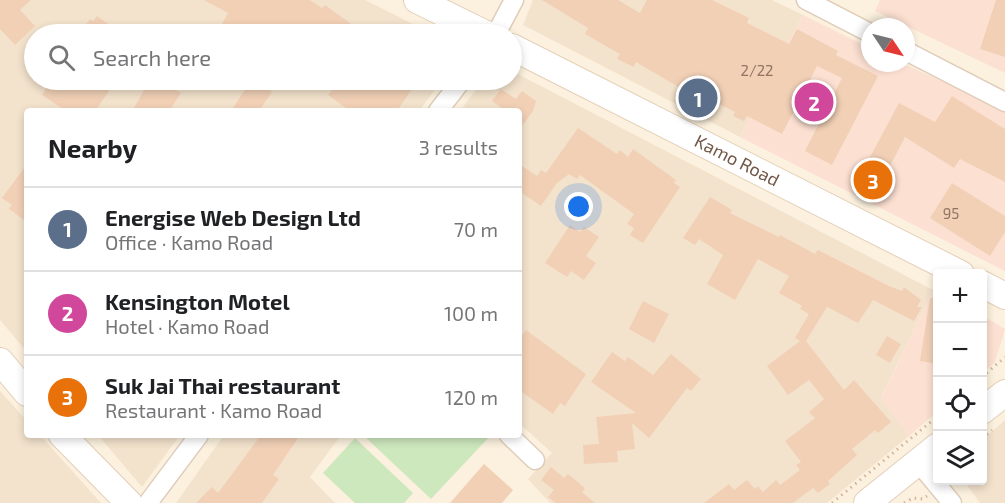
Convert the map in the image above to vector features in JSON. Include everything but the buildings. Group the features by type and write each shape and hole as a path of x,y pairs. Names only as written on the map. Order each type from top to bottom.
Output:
{"main road":[{"path":"417,0 466,24"},
{"name":"Kamo Road","path":"522,52 953,269"},
{"path":"987,287 1005,296"},
{"path":"0,360 24,389"},
{"path":"987,407 1005,393"},
{"path":"65,438 129,503"},
{"path":"867,503 933,450"}],"street":[{"path":"501,24 514,0"},
{"path":"806,0 861,28"},
{"path":"915,56 1005,102"},
{"path":"440,108 454,90"},
{"path":"148,503 196,438"},
{"path":"512,438 535,460"},
{"path":"918,462 952,503"}],"path":[{"path":"987,373 1005,357"},
{"path":"832,503 933,420"},
{"path":"904,503 913,498 926,497"}],"shaded area":[{"path":"0,0 365,0 413,24 24,24 24,90 435,90 421,108 24,108 24,348 0,320"},
{"path":"533,0 772,0 803,15 740,137 523,25"},
{"path":"880,0 1005,0 1005,73 915,30 915,18 890,18 875,11"},
{"path":"803,15 861,44 861,72 915,72 915,69 1005,110 1005,271 740,137"},
{"path":"522,76 933,290 881,398 909,436 827,503 550,503 528,479 552,453 522,426 522,108 462,108 476,90 522,90"},
{"path":"933,290 933,415 909,436 881,399"},
{"path":"987,318 1005,329 995,362 987,369"},
{"path":"0,391 24,418 24,438 43,438 101,503 0,503"},
{"path":"1005,420 1005,503 980,503 967,485 987,485 987,436"},
{"path":"101,438 178,438 142,487"},
{"path":"222,438 339,438 310,477 335,503 176,503"}],"green space":[{"path":"355,438 413,493 404,503 355,503 323,473"},
{"path":"366,438 488,438 431,499"}],"place":[{"name":"Energise Web Design Ltd","path":"698,98"},
{"name":"Kensington Motel","path":"814,102"},
{"name":"Suk Jai Thai restaurant","path":"873,180"}]}
